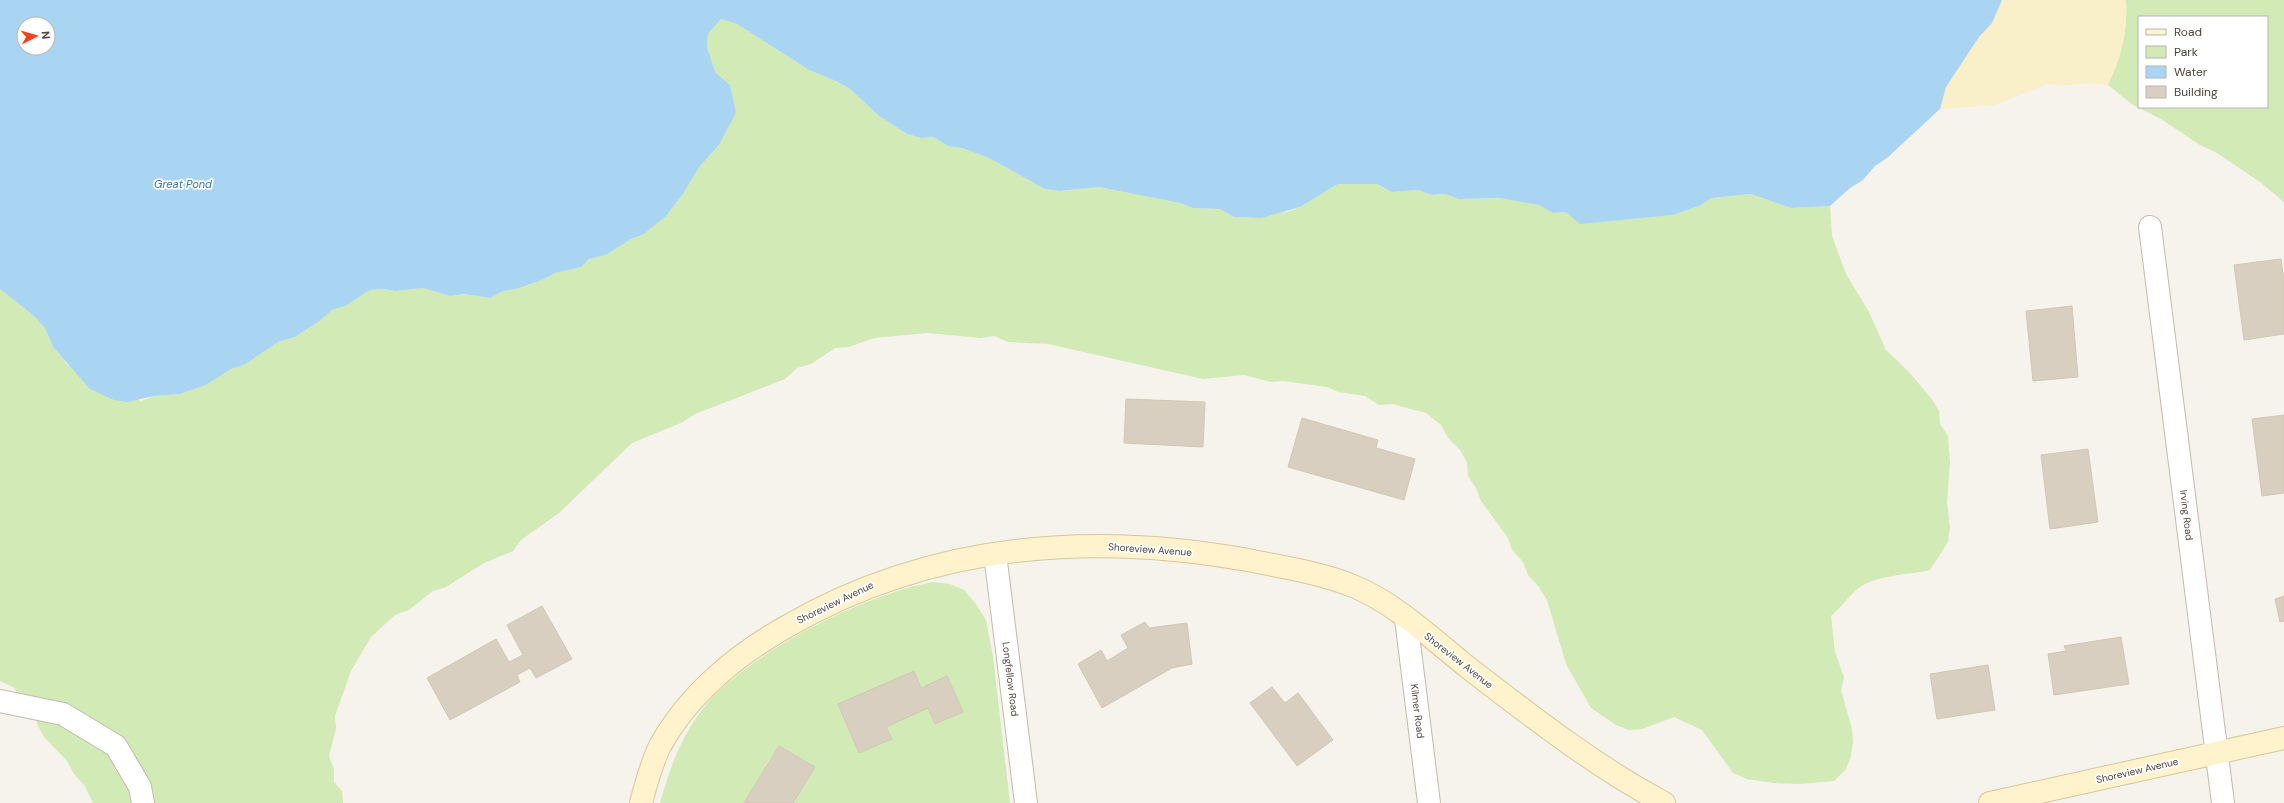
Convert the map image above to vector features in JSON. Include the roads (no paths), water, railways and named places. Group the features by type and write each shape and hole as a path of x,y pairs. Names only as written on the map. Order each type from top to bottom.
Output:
{"street":[{"name":"Irving Road","path":"2150,227 2224,803"},
{"name":"Shoreview Avenue","path":"641,803 648,776 660,746 689,704 723,671 763,640 803,617 874,583 936,565 995,554 1111,546 1163,548 1229,557 1333,579 1356,587 1392,607 1540,724 1643,792 1664,803"},
{"name":"Longfellow Road","path":"995,554 1026,803"},
{"name":"Kilmer Road","path":"1406,619 1429,803"},
{"path":"0,702 63,714 116,746 140,787 143,803"},
{"name":"Shoreview Avenue","path":"1990,803 2284,738"}],"water":[{"name":"Great Pond","path":"0,0 2002,0 1992,23 1979,37 1946,87 1940,109 1887,158 1875,166 1863,180 1850,188 1830,206 1791,208 1751,194 1712,198 1699,206 1673,215 1580,224 1566,212 1553,213 1539,205 1499,198 1459,199 1445,194 1432,195 1418,190 1392,192 1377,184 1338,184 1300,207 1261,218 1234,217 1220,209 1193,208 1180,203 1099,187 1059,191 1045,189 989,158 962,148 948,146 934,137 921,138 907,134 879,116 850,89 836,81 809,70 737,24 721,19 708,34 707,47 715,72 730,85 736,113 719,145 700,166 683,194 666,216 644,234 631,239 606,255 589,259 581,267 555,273 542,280 516,289 503,291 490,298 464,294 450,296 423,288 396,291 384,289 370,290 345,306 332,310 320,321 295,337 278,342 244,365 231,369 206,385 180,394 154,396 128,402 114,400 90,389 53,347 45,328 34,316 0,289"}]}
